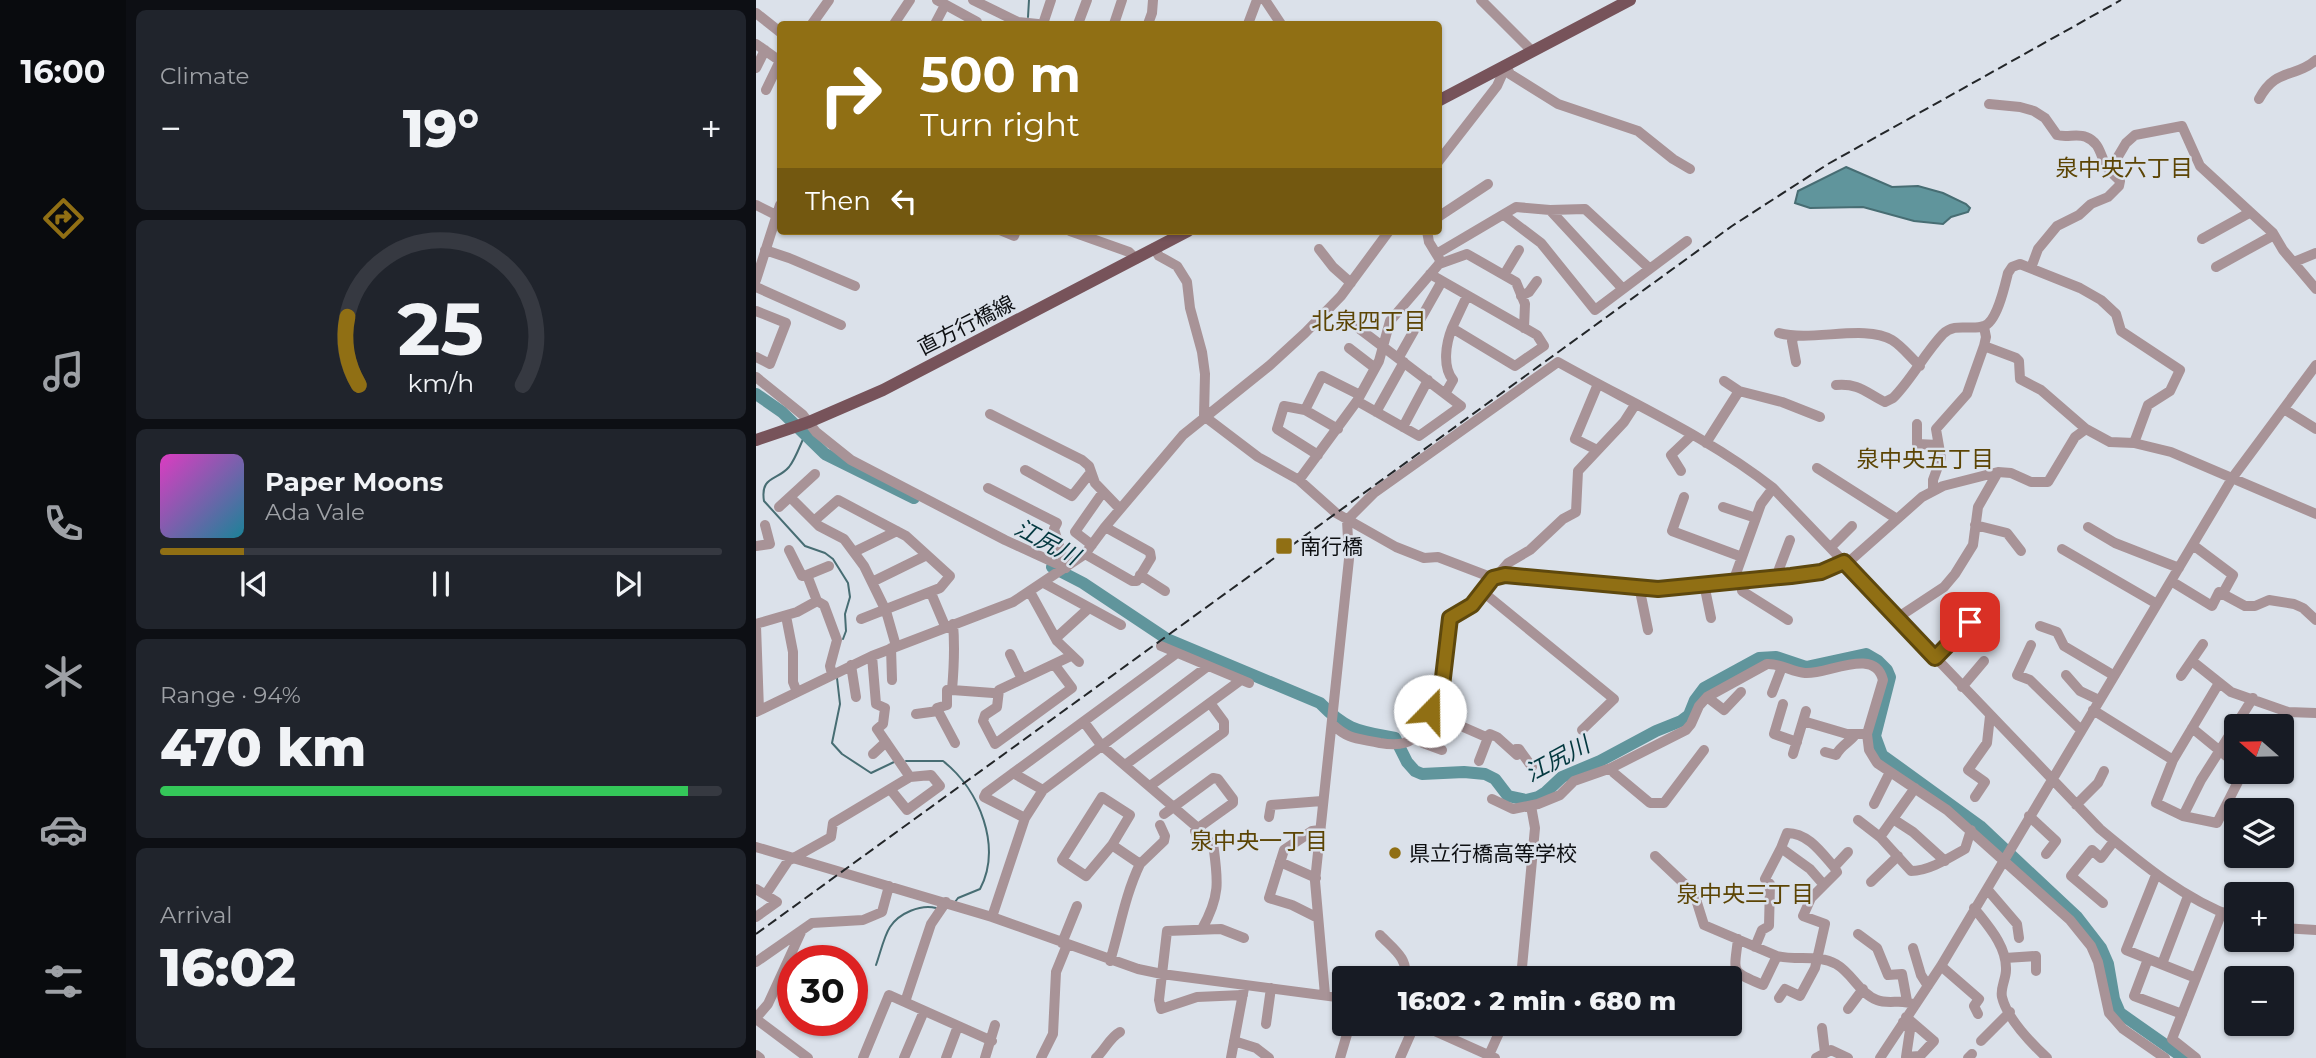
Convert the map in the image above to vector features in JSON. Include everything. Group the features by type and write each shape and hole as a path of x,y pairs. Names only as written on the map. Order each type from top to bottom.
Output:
{"main road":[{"path":"1442,99 1630,0"},
{"name":"直方行橋線","path":"756,440 809,422 883,390 1180,235"}],"street":[{"path":"814,21 828,0"},
{"path":"896,21 910,0"},
{"path":"973,0 1016,21"},
{"path":"1041,21 1051,0"},
{"path":"1079,21 1087,0"},
{"path":"1115,21 1122,0"},
{"path":"1149,21 1153,0"},
{"path":"1249,21 1257,0"},
{"path":"1265,0 1280,21"},
{"path":"1481,0 1532,51"},
{"path":"936,21 941,2 974,21"},
{"path":"756,13 777,30"},
{"path":"756,68 761,47 777,59"},
{"path":"2259,99 2275,78 2308,66 2316,60"},
{"path":"1442,157 1497,86 1506,66"},
{"path":"1506,66 1510,74 1558,104 1638,131 1690,169"},
{"path":"766,90 777,75"},
{"path":"1989,104 2025,108 2046,118 2057,135 2067,138 2081,135 2088,138 2102,153 2104,163 2118,178 2119,186 2108,197 2091,204 2079,215 2057,226 2038,249 2031,268"},
{"path":"2110,170 2126,143 2135,135 2182,126 2200,166 2274,235 2316,289"},
{"path":"1442,215 1488,184"},
{"path":"756,205 777,210"},
{"path":"1299,481 1359,398 1384,347 1390,321 1430,274 1438,259 1516,207 1585,209 1649,268"},
{"path":"1550,210 1623,289"},
{"path":"756,280 777,213"},
{"path":"2202,239 2249,213"},
{"path":"1504,215 1541,243 1595,310 1687,241"},
{"path":"1081,235 1129,252 1136,259"},
{"path":"817,601 786,616 756,625 757,711 872,656 994,610 1030,592 1066,568 1089,550 1105,527 1183,435 1288,350 1321,318 1387,235"},
{"path":"1428,235 1438,259"},
{"path":"2216,267 2274,235"},
{"path":"1154,248 1159,256 1183,272 1187,282 1205,374 1204,416"},
{"path":"1319,249 1333,267 1351,283"},
{"path":"765,250 855,286"},
{"path":"1504,275 1519,250"},
{"path":"2294,262 2316,253"},
{"path":"1438,259 1467,254 1516,282 1525,304 1524,328"},
{"path":"1836,385 1851,385 1887,402 1946,332 1962,327 1984,327 1995,315 2012,267 2020,264 2073,284 2101,300 2116,314 2121,331 2180,370 2170,391 2148,405 2134,443"},
{"path":"1430,274 1537,335 1544,346 1516,366 1451,328"},
{"path":"1376,412 1442,281"},
{"path":"1521,296 1529,292 1537,281"},
{"path":"756,287 841,325"},
{"path":"1446,394 1453,380 1448,374 1446,342 1468,296"},
{"path":"756,310 786,323 769,364 756,357"},
{"path":"1305,410 1322,376 1359,398 1376,412 1419,436 1461,406 1357,327"},
{"path":"1933,489 1933,480 1941,458 1935,431 1967,394 1984,346 1984,327"},
{"path":"1779,333 1794,337 1871,333 1893,341 1920,366"},
{"path":"1794,337 1796,362"},
{"path":"1984,346 2016,358 2019,362 2020,379 2041,390 2087,429 2110,442 2134,443 2171,452 2316,514"},
{"path":"1349,348 1375,368"},
{"path":"1325,995 1316,878 1349,559 1348,520 1374,493 1558,362 1706,443 1750,470 1773,488 1990,716 2114,841 2156,875 2188,896 2222,912 2172,1039 2196,1058"},
{"path":"1880,1058 1905,1019 1911,1003 1928,986 1941,965 2233,477 2316,365"},
{"path":"756,377 851,460 1005,540 1066,568"},
{"path":"1403,427 1428,380"},
{"path":"1724,381 1738,391 1782,402 1820,417"},
{"path":"1597,450 1575,439 1598,384"},
{"path":"1706,443 1738,391"},
{"path":"1332,724 1345,736 1396,746 1407,744 1417,735 1442,686 1450,618 1472,605 1508,563 1530,550 1563,519 1576,512 1578,471 1624,422 1635,405"},
{"path":"1318,455 1277,429 1284,407 1305,410 1338,429"},
{"path":"2284,408 2316,429"},
{"path":"990,414 1082,460 1103,492 1120,509"},
{"path":"1204,416 1258,457 1299,481 1336,513 1405,551 1424,558 1438,557 1493,578 1505,575 1658,589 1821,572 1852,559 1933,489 1998,472 2011,473 2031,482 2048,482 2075,437 2087,429"},
{"path":"1917,424 1917,444 1938,445"},
{"path":"1681,471 1671,455 1692,435"},
{"path":"1817,468 1897,519"},
{"path":"1025,470 1072,496 1091,472"},
{"path":"1896,618 1950,581 1973,545 1978,507 1998,472"},
{"path":"779,507 815,474"},
{"path":"988,488 1057,523 1055,529 1066,568"},
{"path":"1773,488 1761,504 1742,557 1738,582 1742,591 1788,620"},
{"path":"1103,492 1075,532 1089,550 1132,581 1137,581 1151,558 1150,552 1105,527"},
{"path":"790,497 814,521 844,539 872,582 886,611 894,647 892,680"},
{"path":"1684,497 1672,531 1742,557"},
{"path":"814,521 838,500 906,536 950,576 940,589 861,619"},
{"path":"1723,507 1756,518"},
{"path":"756,546 770,544 765,525"},
{"path":"1975,525 2007,533 2021,551"},
{"path":"1831,547 1852,526"},
{"path":"2088,527 2115,543 2179,568"},
{"path":"854,552 897,531"},
{"path":"1782,577 1779,569 1790,540"},
{"path":"2193,545 2234,575 2222,594"},
{"path":"2062,549 2157,604"},
{"path":"789,550 802,576 828,566"},
{"path":"872,582 927,555"},
{"path":"807,575 817,601 824,605 836,640 830,666 832,674"},
{"path":"1140,575 1165,591"},
{"path":"2171,581 2213,606 2218,592 2245,606 2255,606 2269,600 2294,604 2316,620"},
{"path":"1044,583 1121,625"},
{"path":"1704,584 1711,618"},
{"path":"1639,586 1648,630"},
{"path":"1030,592 1056,638 1075,659 1054,664 999,690 997,707 985,715 983,722 995,744 1072,688 1054,664"},
{"path":"1483,592 1614,699 1582,730"},
{"path":"931,593 949,625 955,649 952,690"},
{"path":"1056,638 1089,608"},
{"path":"786,616 793,652 793,682 797,692"},
{"path":"1935,658 1970,622"},
{"path":"2040,626 2057,632 2064,646 2113,675"},
{"path":"2181,676 2203,644"},
{"path":"2031,645 2017,674 2030,680 2081,730"},
{"path":"1125,765 1210,703 1245,682 1161,646"},
{"path":"1025,818 984,797 986,793 1177,653"},
{"path":"1010,654 1022,679"},
{"path":"872,656 876,704 885,708 877,724"},
{"path":"2192,660 2231,692 2288,712 2316,713"},
{"path":"1962,687 1984,661"},
{"path":"1492,799 1513,809 1553,799 1574,781 1611,768 1686,730 1707,697 1767,664 1809,673 1861,662 1870,664 1880,672 1883,680 1867,734 1872,757 1889,774 1915,788 1971,830 2070,920 2084,937 2098,962 2105,1000 2115,1022 2165,1058"},
{"path":"851,665 856,697"},
{"path":"992,917 1025,818 1043,790 1208,666"},
{"path":"1772,693 1782,667"},
{"path":"2066,675 2080,691 2099,700"},
{"path":"2220,683 2173,760 2157,803 2183,816 2217,823 2237,784"},
{"path":"938,711 937,708 947,705 947,690 993,693"},
{"path":"1707,697 1724,710 1741,692"},
{"path":"2183,816 2220,749 2253,698"},
{"path":"1150,786 1224,732 1224,722 1210,703"},
{"path":"1783,704 1774,734 1797,742"},
{"path":"1404,710 1486,737 1497,737 1513,752 1519,749 1532,767"},
{"path":"2093,710 2173,760"},
{"path":"916,714 938,711"},
{"path":"938,711 955,743"},
{"path":"1793,754 1805,716 1855,735 1867,734"},
{"path":"1975,797 1984,782 1968,770 1987,743 1990,716"},
{"path":"1084,722 1101,745 1198,828"},
{"path":"877,724 895,723"},
{"path":"877,724 910,778"},
{"path":"2192,728 2224,753"},
{"path":"1417,735 1423,743 1442,750"},
{"path":"1479,761 1489,735"},
{"path":"1825,752 1836,755 1840,747 1850,742 1855,735"},
{"path":"873,754 886,741"},
{"path":"1611,768 1614,774 1650,803 1664,803 1704,750"},
{"path":"2076,805 2098,783 2104,771"},
{"path":"1013,773 1043,790"},
{"path":"1874,804 1889,774"},
{"path":"756,917 777,902 761,892 788,861 831,837 833,823 890,789 910,778 931,775 940,786 907,810 890,789"},
{"path":"1110,961 1131,883 1140,864 1164,841 1162,820 1174,807 1213,778 1218,779 1233,799 1233,803 1195,831 1197,836 1213,843 1217,876 1215,906 1202,929"},
{"path":"1880,837 1915,788"},
{"path":"1102,797 1130,815 1112,845 1086,876 1062,860 1102,797"},
{"path":"1269,817 1271,805 1322,801"},
{"path":"1522,966 1534,841 1531,806"},
{"path":"2029,816 2056,841 2046,854"},
{"path":"1893,819 1913,832 1945,861"},
{"path":"1858,820 1880,837 1911,871 1945,861 1965,849 1971,830"},
{"path":"1318,918 1292,905 1269,898 1284,850 1312,831 1320,830"},
{"path":"1755,947 1762,930 1769,926 1770,884 1765,879 1787,833 1794,833 1820,849 1837,872 1811,898 1803,916 1825,924 1818,958 1800,996 1785,989 1779,998"},
{"path":"2103,902 2071,876 2092,850 2101,858 2114,841"},
{"path":"1112,845 1140,864"},
{"path":"756,847 946,902 1110,961 1244,990"},
{"path":"1781,848 1810,869 1824,885"},
{"path":"1834,867 1847,852"},
{"path":"1655,856 1693,893 1704,925 1777,956 1790,959 1818,958 1836,964 1877,1000 1911,1003"},
{"path":"1871,882 1898,856"},
{"path":"1280,862 1316,878"},
{"path":"2156,875 2126,950 2196,978"},
{"path":"756,962 812,923 863,920 882,912 889,886"},
{"path":"1987,889 2017,924 2019,938"},
{"path":"2162,964 2188,896"},
{"path":"905,1002 931,924 946,902"},
{"path":"1041,1058 1053,1034 1056,972 1077,906"},
{"path":"1975,908 1997,937 2005,958 2006,972 2001,993 2003,1000 2019,1029 2047,1058"},
{"path":"803,927 768,1003 756,1018 808,1058"},
{"path":"1244,937 1221,929 1167,931 1159,1000 1161,1009 1197,997 1244,990 1271,988 1332,996"},
{"path":"2294,929 2316,930"},
{"path":"1858,934 1877,948 1888,975 1902,974 1911,1003"},
{"path":"1380,935 1403,959 1406,966"},
{"path":"1738,939 1735,969 1737,974 1763,985 1777,956"},
{"path":"1913,948 1921,975 1928,986"},
{"path":"2005,958 2036,956 2036,971"},
{"path":"2148,959 2134,996 2182,1014"},
{"path":"1941,965 1979,999 1973,1006 1979,1014"},
{"path":"1266,1024 1271,988"},
{"path":"1848,1009 1863,989"},
{"path":"1231,1058 1244,990"},
{"path":"863,1058 889,995 992,1041"},
{"path":"756,999 768,1003"},
{"path":"904,1058 924,1011"},
{"path":"1981,1041 2010,1012"},
{"path":"985,1058 995,1025"},
{"path":"946,1058 958,1026"},
{"path":"1822,1028 1820,1055 1831,1050 1848,1058"},
{"path":"1096,1058 1116,1034 1121,1032"},
{"path":"1340,1058 1346,1036"},
{"path":"1400,1058 1411,1036"},
{"path":"1444,1036 1492,1057 1499,1036"},
{"path":"1234,1041 1255,1048 1269,1058"},
{"path":"756,1055 760,1058"}],"water":[{"path":"1846,167 1892,187 1918,186 1943,193 1970,208 1968,212 1951,217 1943,224 1914,221 1863,207 1810,208 1795,203 1798,191"}],"waterway":[{"path":"1028,17 1029,0"},
{"name":"江尻川","path":"756,394 782,412 825,454 914,498"},
{"path":"805,435 789,467 767,483 763,493 764,501 805,546 833,559 848,583 850,597 845,614 846,631 843,639"},
{"name":"江尻川","path":"1052,567 1083,583 1167,639 1320,703 1346,725 1395,738 1407,762 1415,771 1422,774 1485,774 1495,779 1508,796 1526,800 1546,792 1562,777 1681,721 1689,715 1704,688 1759,658 1776,657 1806,667 1866,654 1878,661 1890,677 1875,736 1882,755 1980,826 2077,917 2101,948 2108,964 2114,999 2120,1013 2184,1058"},
{"path":"837,678 840,704 832,743 842,754 871,773 894,762"},
{"path":"906,761 943,761 967,787 984,820 989,855 986,873 980,889 958,898 955,902"},
{"path":"876,965 886,935 894,922 917,909 936,908"}],"railway":[{"path":"756,934 1732,226 1828,164 2121,0"}],"place":[{"name":"南行橋","path":"1284,546"},
{"name":"県立行橋高等学校","path":"1395,853"}],"district":[{"name":"泉中央六丁目","path":"2124,168"},
{"name":"北泉四丁目","path":"1369,321"},
{"name":"泉中央五丁目","path":"1925,459"},
{"name":"泉中央一丁目","path":"1259,841"},
{"name":"泉中央三丁目","path":"1745,894"}],"route":[{"path":"1430,711 1442,686 1451,616 1472,605 1493,578 1505,575 1658,589 1821,572 1844,562 1935,658 1970,622"}]}
